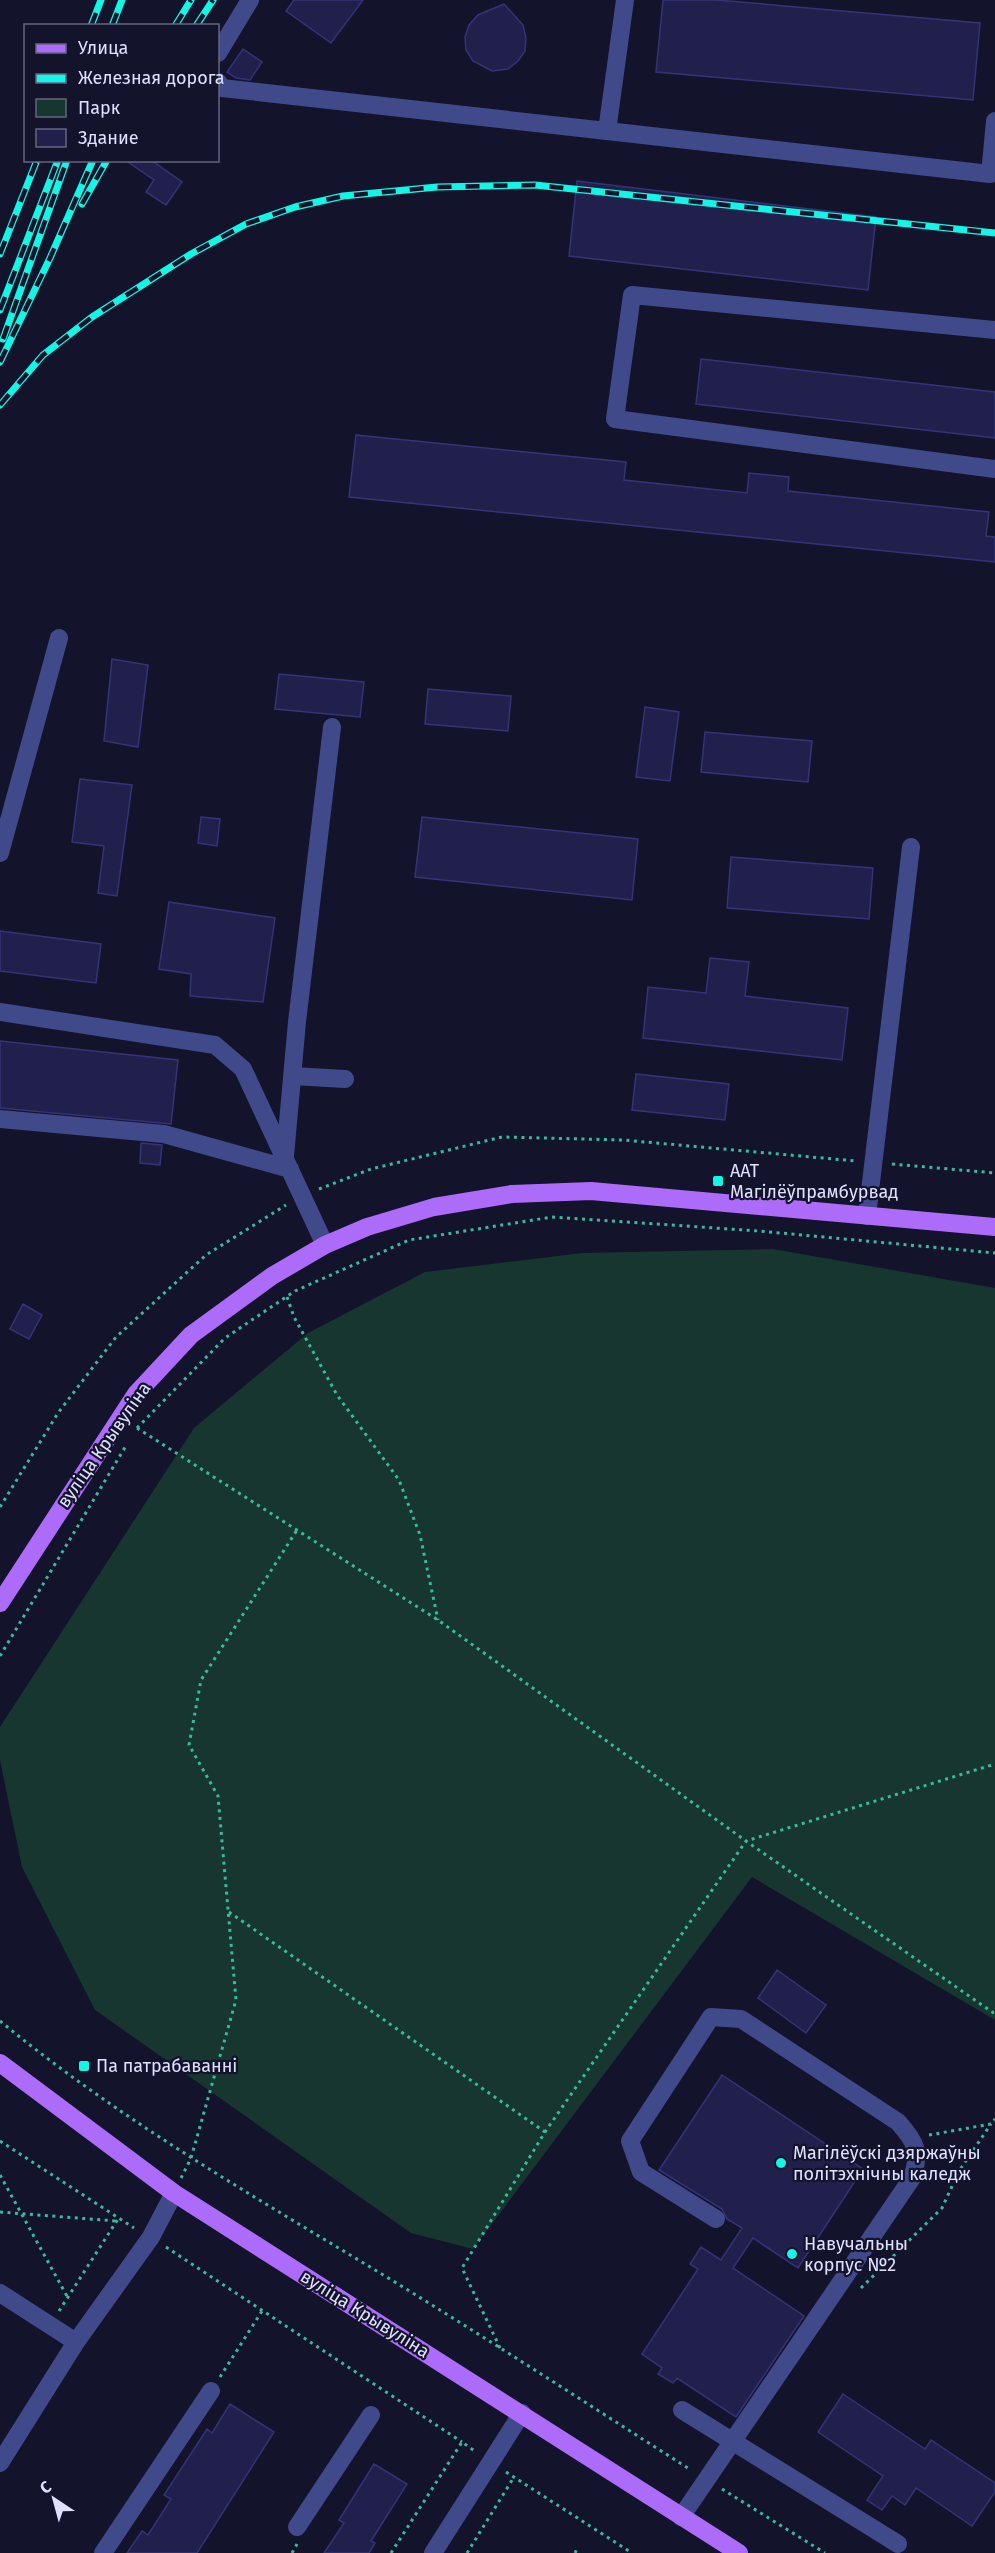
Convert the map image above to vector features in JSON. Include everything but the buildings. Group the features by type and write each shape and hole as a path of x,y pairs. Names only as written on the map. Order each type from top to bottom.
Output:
{"main road":[{"name":"вуліца Крывуліна","path":"0,1603 136,1394 191,1335 272,1276 325,1245 367,1227 434,1207 512,1194 591,1191 995,1227"},
{"name":"вуліца Крывуліна","path":"0,2063 174,2193 739,2553"}],"street":[{"path":"219,51 250,0"},
{"path":"606,131 625,0"},
{"path":"219,83 222,87 990,174 995,121"},
{"path":"995,330 632,295 615,419 995,469"},
{"path":"0,853 59,638"},
{"path":"287,1163 297,1022 332,727"},
{"path":"867,1216 911,847"},
{"path":"0,1012 215,1045 243,1069 325,1245"},
{"path":"293,1076 345,1079"},
{"path":"0,1119 164,1134 287,1163"},
{"path":"681,2517 912,2178 918,2160 912,2138 898,2122 741,2019 711,2017 630,2141 641,2172 716,2219"},
{"path":"0,2463 76,2342 151,2237 174,2193"},
{"path":"0,2293 76,2342"},
{"path":"103,2553 211,2391"},
{"path":"682,2410 898,2544"},
{"path":"434,2553 522,2414"},
{"path":"297,2527 371,2415"}],"path":[{"path":"0,1507 58,1413 116,1336 206,1255 302,1196 371,1169 502,1137 623,1140 995,1173"},
{"path":"995,1253 759,1231 552,1217 409,1240 286,1297 225,1338 137,1428 438,1620 746,1841 995,2014"},
{"path":"286,1297 294,1317 337,1395 399,1480 420,1535 438,1620"},
{"path":"0,1656 131,1438"},
{"path":"174,2193 191,2158 236,2000 218,1796 189,1745 201,1680 297,1530"},
{"path":"501,2349 462,2268 545,2132 746,1841 995,1764"},
{"path":"228,1912 545,2132"},
{"path":"0,2021 39,2054 160,2140 501,2349 707,2481 825,2553"},
{"path":"860,2289 942,2208 959,2171 995,2119"},
{"path":"912,2138 991,2124"},
{"path":"0,2141 117,2220 151,2237 513,2477 632,2553"},
{"path":"0,2175 68,2298"},
{"path":"0,2212 117,2220"},
{"path":"51,2325 117,2220"},
{"path":"211,2391 262,2311"},
{"path":"391,2553 462,2442"},
{"path":"467,2553 513,2477"}],"green space":[{"path":"773,1249 995,1288 995,2020 752,1877 473,2249 411,2233 95,2010 22,1867 0,1760 0,1727 194,1428 308,1333 425,1272 582,1253"}],"railway":[{"path":"92,24 101,0"},
{"path":"113,24 122,0"},
{"path":"176,24 191,0"},
{"path":"197,24 213,0"},
{"path":"0,254 36,162"},
{"path":"0,310 57,162"},
{"path":"3,339 66,162"},
{"path":"0,362 50,258 92,162"},
{"path":"82,204 106,162"},
{"path":"0,405 43,355 92,317 191,254 246,224 295,207 343,196 437,187 535,185 995,233"}],"place":[{"name":"ААТ Магілёўпрамбурвад","path":"718,1181"},
{"name":"Па патрабаванні","path":"84,2066"},
{"name":"Магілёўскі дзяржаўны політэхнічны каледж","path":"781,2163"},
{"name":"Навучальны корпус №2","path":"792,2254"}]}
